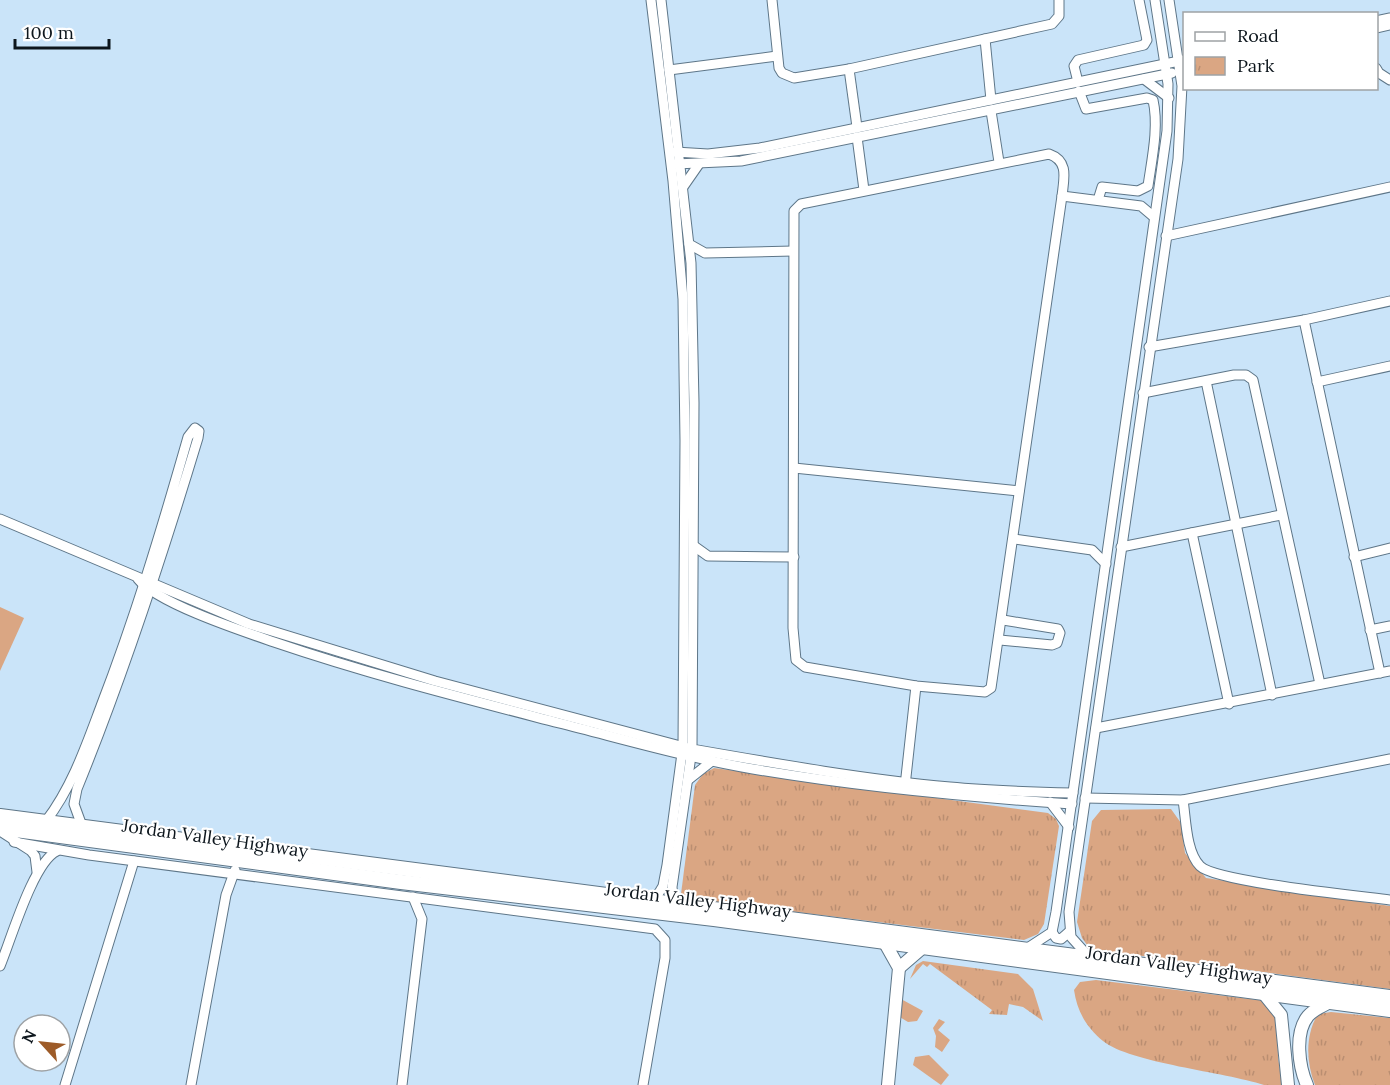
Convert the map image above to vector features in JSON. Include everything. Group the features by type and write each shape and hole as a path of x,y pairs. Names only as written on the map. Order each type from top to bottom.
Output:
{"highway":[{"name":"Jordan Valley Highway","path":"0,816 680,904 715,915 921,949 1059,959 1264,994 1390,1010"},
{"name":"Jordan Valley Highway","path":"0,830 328,879 715,915 1025,949 1059,959 1089,957 1390,997"}],"main road":[{"path":"885,943 899,968 888,1085"},
{"path":"899,968 921,949"},
{"path":"1264,994 1281,1015 1288,1085"},
{"path":"1307,1085 1300,1055 1304,1024 1309,1015 1328,1003"}],"street":[{"path":"651,0 674,152 683,309 688,780 672,887 673,896 680,904"},
{"path":"660,0 676,137 674,152"},
{"path":"772,0 777,56 782,73 794,78 849,69 1052,24 1059,16 1059,0"},
{"path":"1098,200 1102,187 1138,191 1148,186 1155,138 1155,108 1153,100 1147,98 1086,109 1074,66 1078,60 1144,45 1147,40 1139,0"},
{"path":"1069,932 1061,939 1056,938 1052,932 1077,774 1158,195 1169,98 1166,63 1155,0"},
{"path":"1089,957 1076,945 1069,932 1085,798 1180,136 1183,71 1168,0"},
{"path":"1176,36 1183,42"},
{"path":"985,39 991,100"},
{"path":"1149,68 1163,45"},
{"path":"669,70 777,56"},
{"path":"674,152 694,153 760,148 991,111 1182,60"},
{"path":"849,69 864,190"},
{"path":"1378,70 1390,80"},
{"path":"675,164 741,161 991,100 1183,71"},
{"path":"1144,78 1169,98"},
{"path":"991,111 999,162"},
{"path":"676,137 694,153"},
{"path":"1048,154 1058,158 1064,167 1062,196 992,688 988,692 916,686 805,667 796,660 793,214 797,206 999,162 1048,154"},
{"path":"654,901 661,892 668,865 687,751 693,733 691,263 682,189 675,164"},
{"path":"682,189 690,174 699,164"},
{"path":"1166,236 1390,187"},
{"path":"1141,206 1158,195"},
{"path":"1062,196 1141,206 1154,217"},
{"path":"689,244 705,253 793,251"},
{"path":"691,263 705,253"},
{"path":"1149,347 1304,320 1390,301"},
{"path":"1304,320 1380,673"},
{"path":"1317,382 1390,367"},
{"path":"1143,393 1241,374 1253,380 1320,684"},
{"path":"1206,381 1272,695"},
{"path":"46,821 61,799 90,735 147,584 198,438 199,431 195,428 188,437 147,584 127,662 77,789 74,804 82,826"},
{"path":"1122,453 1134,451"},
{"path":"794,468 1019,491"},
{"path":"1121,547 1281,515"},
{"path":"0,519 147,584 249,624 381,665 687,751 712,761 788,775 1072,804"},
{"path":"1192,533 1229,704"},
{"path":"1092,550 1110,538"},
{"path":"1014,539 1092,550 1106,564"},
{"path":"694,546 708,556 794,557"},
{"path":"1354,557 1390,548"},
{"path":"694,567 708,556"},
{"path":"1000,639 1052,645 1057,643 1060,633 1056,627 1003,620"},
{"path":"1370,630 1390,626"},
{"path":"1096,728 1390,671"},
{"path":"905,786 916,686"},
{"path":"693,733 708,751"},
{"path":"687,751 708,751 905,786 1073,793"},
{"path":"1085,798 1183,800 1390,759"},
{"path":"688,780 712,761"},
{"path":"1056,793 1077,774"},
{"path":"1183,800 1194,858 1205,870 1247,881 1390,900"},
{"path":"1050,802 1069,827"},
{"path":"0,830 35,856 37,875"},
{"path":"14,842 57,851 213,870 236,867 226,895 191,1085"},
{"path":"0,966 37,875 50,855 57,851"},
{"path":"65,1085 134,861"},
{"path":"213,870 221,878 226,895"},
{"path":"328,879 413,897 636,925 660,932 666,945 665,958 643,1085"},
{"path":"402,1085 422,919 413,897"},
{"path":"422,919 436,900"},
{"path":"1025,949 1052,932"}],"green space":[{"path":"0,607 24,618 0,671"},
{"path":"714,768 1048,813 1056,819 1059,826 1044,924 1038,934 1024,940 692,899 681,894 695,785 703,774"},
{"path":"1171,809 1181,823 1185,853 1206,878 1390,906 1390,989 1090,949 1082,938 1077,922 1092,821 1101,810"},
{"path":"923,961 1018,974 1033,989 1043,1021 1023,1007 1009,1004 1007,1015 989,1014 992,1010 930,964 927,967 923,964 910,979 916,965"},
{"path":"1096,980 1266,1001 1277,1018 1278,1057 1282,1085 1264,1085 1156,1061 1116,1049 1092,1030 1077,1005 1074,990 1080,982"},
{"path":"901,999 923,1011 917,1021 908,1022 898,1016"},
{"path":"1331,1012 1390,1018 1390,1085 1315,1085 1310,1067 1309,1040 1318,1014"},
{"path":"939,1019 945,1022 938,1030 950,1040 942,1052 935,1047 936,1036 933,1028"},
{"path":"929,1055 949,1075 941,1085 913,1065 915,1057"}]}
